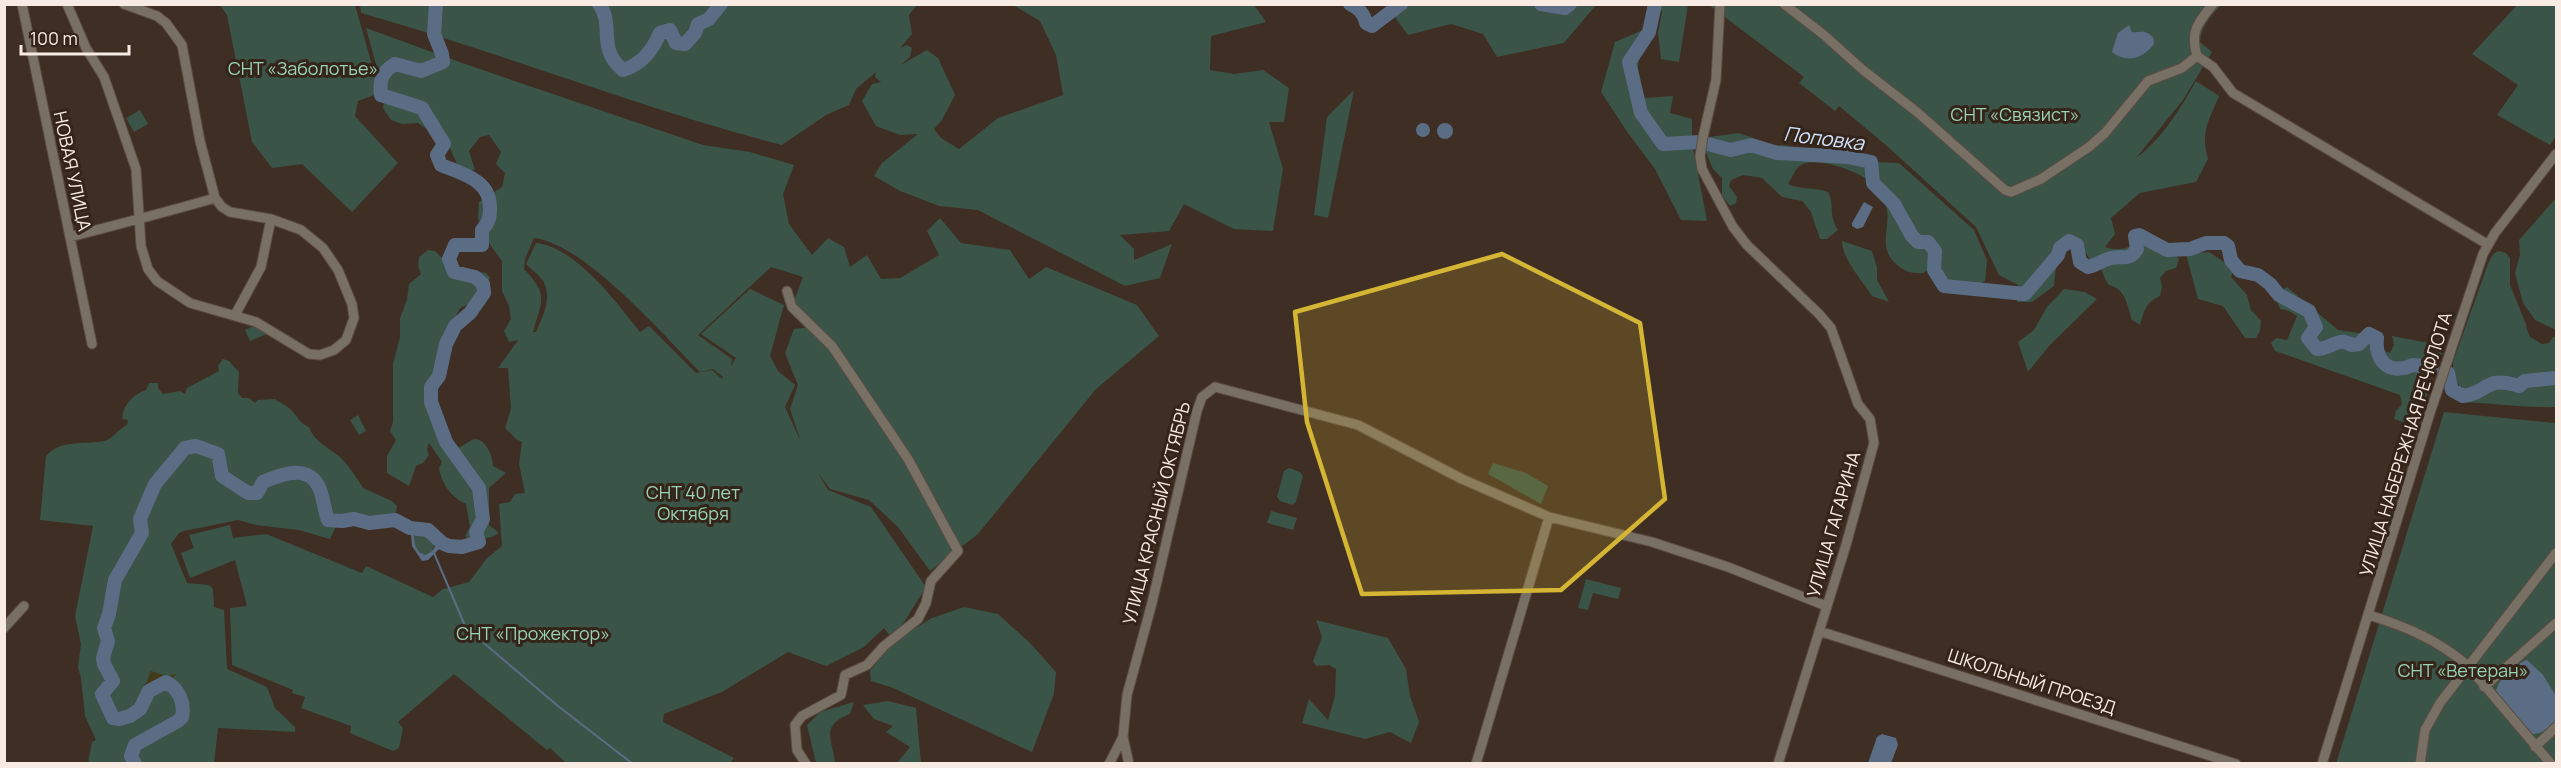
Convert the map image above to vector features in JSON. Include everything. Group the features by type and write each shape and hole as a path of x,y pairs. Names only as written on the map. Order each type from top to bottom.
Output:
{"street":[{"name":"НОВАЯ УЛИЦА","path":"22,4 92,344"},
{"path":"67,4 86,48 104,77 136,169 137,219 144,257 148,269 157,281 189,303 256,322 309,354 320,355 334,350 346,340 352,329 354,318 352,304 334,262 315,240 301,230 271,219 230,212 222,207 215,198 200,141 182,45 166,23 157,16 124,4"},
{"name":"УЛИЦА ГАГАРИНА","path":"1720,4 1719,54 1716,80 1700,156 1702,169 1732,227 1747,245 1831,328 1858,404 1870,419 1874,443 1778,764"},
{"path":"1784,4 1824,35 2004,190 2011,192 2041,179 2090,147 2105,133 2148,81 2182,68 2197,56"},
{"path":"2213,4 2196,28 2193,39 2197,56 2213,67 2233,93 2487,244"},
{"name":"УЛИЦА НАБЕРЕЖНАЯ РЕЧФЛОТА","path":"2322,764 2430,413 2487,244 2556,154"},
{"path":"70,237 215,198"},
{"path":"236,315 261,264 271,219"},
{"path":"787,291 792,307 832,346 908,459 958,551 931,581 926,603 918,620 884,646 867,665 845,675 841,695 802,716 795,725 797,750 806,764"},
{"name":"УЛИЦА КРАСНЫЙ ОКТЯБРЬ","path":"1129,764 1123,737 1127,694 1152,601 1197,411 1202,397 1215,387 1358,425 1462,478 1549,517"},
{"path":"1476,764 1549,517 1652,542 1728,567 1826,606"},
{"path":"2420,764 2429,721 2468,666 2556,553"},
{"path":"4,628 24,606"},
{"path":"2369,615 2423,634 2438,642 2468,666 2551,764"},
{"path":"2484,687 2556,623"},
{"name":"ШКОЛЬНЫЙ ПРОЕЗД","path":"1819,631 2236,764"},
{"path":"2535,747 2556,727"},
{"path":"1109,764 1123,737"}],"highlighted area":[{"path":"1502,254 1640,323 1665,499 1561,590 1362,594 1307,422 1295,312"}],"green space":[{"path":"2518,4 2556,5 2556,136 2550,145 2497,115 2518,85 2472,54"},
{"name":"СНТ «Заболотье»","path":"220,5 355,5 380,93 358,101 355,116 398,163 352,212 302,164 272,168 252,142 227,15"},
{"path":"360,5 917,5 909,15 912,34 900,48 907,45 912,48 910,57 901,65 927,50 938,58 955,95 942,120 934,129 941,138 959,149 998,118 1063,95 1056,55 1040,21 1013,5 1254,5 1266,22 1211,36 1210,70 1234,74 1263,70 1289,88 1284,122 1269,122 1283,169 1273,231 1234,229 1184,204 1169,231 1120,235 1134,249 1134,260 1172,244 1160,278 1125,286 978,210 939,206 900,191 874,176 882,163 918,134 900,135 876,126 862,101 872,84 881,82 875,77 876,72 856,89 849,105 826,115 782,145 676,114 467,45 361,13"},
{"path":"1386,5 1596,5 1564,43 1497,57 1483,34 1451,24 1408,35"},
{"path":"1659,5 1688,5 1679,62 1661,59 1658,33 1662,12"},
{"name":"СНТ «Связист»","path":"1709,5 2221,5 2207,22 2201,36 2200,42 2212,52 2183,100 2136,158 2162,133 2196,81 2219,96 2205,134 2208,159 2196,182 2140,193 2111,218 2115,234 2105,247 2126,248 2150,239 2168,247 2179,259 2176,268 2166,271 2160,278 2162,287 2160,296 2155,298 2144,311 2140,325 2132,320 2122,294 2109,285 2098,263 2092,263 2080,244 2071,246 2056,266 2054,286 2032,302 2017,302 2018,285 1999,275 1976,227 1839,106 1835,111 1799,83 1804,77"},
{"path":"366,28 703,145 750,152 794,165 783,194 789,224 812,255 828,238 844,247 850,267 867,255 881,279 900,278 939,255 927,231 940,218 961,243 1010,250 1029,279 1046,267 1137,305 1159,336 1096,389 978,534 930,571 898,527 869,500 830,489 818,473 828,490 871,507 926,587 901,627 889,635 884,628 864,647 826,666 788,652 722,692 664,714 663,722 734,758 730,763 566,763 454,674 398,722 403,728 399,748 393,751 350,733 351,726 301,708 305,697 292,693 293,690 232,665 230,608 247,606 235,560 190,578 181,553 194,548 189,535 230,525 233,538 266,534 362,573 366,566 433,597 443,589 469,582 487,558 502,546 499,504 510,502 515,494 525,493 519,464 522,442 505,428 511,409 508,368 498,368 518,340 509,342 504,331 511,319 509,306 502,291 502,261 486,239 478,218 479,202 502,187 505,173 496,164 501,152 489,135 480,137 469,151 475,170 466,170 458,166 448,144 418,123 402,124 391,120 383,108 385,97","holes":["534,238 554,244 576,256 599,273 645,315 700,372 713,369 723,377 722,379 712,370 696,373 649,326 640,332 608,292 580,265 551,247 536,243 526,264 543,281 547,300 536,332 533,332 541,299 538,286 524,269 525,259","771,267 803,277 794,301 810,319 811,327 794,329 785,353 798,385 790,409 801,442 785,407 795,385 778,371 770,356 784,305 750,289 701,334 736,358 731,366 732,359 698,335"]},
{"path":"1643,30 1638,68 1644,98 1673,96 1670,113 1692,119 1692,142 1707,221 1681,220 1655,169 1601,92 1615,42"},
{"path":"1354,90 1328,218 1314,215 1327,117"},
{"path":"140,110 148,124 134,132 126,118"},
{"path":"1738,133 1751,137 1762,146 1783,145 1804,150 1839,149 1875,162 1899,163 1974,230 1987,260 1985,281 1972,287 1960,282 1946,282 1938,271 1930,267 1924,273 1916,273 1898,266 1887,251 1888,217 1881,195 1865,178 1837,166 1816,162 1801,165 1788,184 1828,192 1833,220 1838,230 1827,239 1820,239 1811,212 1802,201 1782,197 1762,178 1743,175 1731,180 1729,186 1737,197 1736,203 1730,206 1722,195 1722,178 1713,169 1705,150 1710,137"},
{"path":"2556,198 2556,330 2535,320 2523,303 2515,273 2520,255 2519,240"},
{"path":"1842,241 1872,251 1877,267 1877,280 1889,302 1872,296 1845,255"},
{"path":"428,250 435,251 449,265 448,272 452,277 469,276 475,271 486,273 490,278 475,301 460,308 444,339 441,361 444,379 432,382 438,433 450,437 450,442 445,446 448,450 456,449 475,439 479,440 488,449 493,466 506,473 489,488 489,525 499,533 492,537 472,541 465,536 470,527 466,504 456,498 445,485 439,468 442,462 429,443 427,449 429,455 423,463 416,466 409,486 387,473 387,456 396,440 390,431 393,422 393,364 400,337 400,318 407,300 409,284 421,274 418,266 419,257"},
{"path":"2499,251 2506,253 2510,258 2510,285 2530,337 2542,344 2549,343 2553,337 2556,337 2556,407 2459,402 2460,388 2453,370 2453,362 2488,264 2493,254"},
{"path":"2209,252 2234,269 2231,277 2247,295 2251,310 2261,321 2260,331 2256,338 2245,338 2223,306 2198,299 2186,254"},
{"path":"2287,287 2338,330 2366,334 2381,350 2390,353 2394,345 2392,336 2440,345 2442,354 2427,365 2431,375 2430,384 2424,403 2412,425 2394,419 2396,411 2402,404 2400,395 2275,351 2271,343 2276,338 2287,340 2297,316 2280,309 2277,301 2279,292"},
{"path":"2064,289 2085,292 2097,299 2050,345 2028,372 2018,342 2034,330 2047,307"},
{"path":"254,326 267,334 250,341 245,330"},
{"path":"223,359 229,361 239,372 238,393 242,398 249,398 255,403 258,400 275,399 289,408 301,422 309,427 315,438 343,460 363,488 392,501 397,506 396,513 367,521 358,514 340,518 330,539 299,530 256,525 238,520 179,533 171,544 187,583 209,585 213,589 214,607 224,610 227,669 267,687 275,708 295,727 295,732 218,728 214,764 88,763 92,742 96,740 85,716 78,667 81,644 75,616 93,526 40,520 46,456 65,445 104,441 110,438 127,425 128,420 122,419 126,405 136,395 146,390 149,383 158,383 158,388 163,394 180,391 185,394 187,388 219,371 218,366","holes":["160,674 171,679 170,682 153,691 144,686 149,679"]},
{"name":"СНТ «Ветеран»","path":"2444,412 2556,423 2556,763 2336,764"},
{"path":"358,415 366,431 359,435 350,420"},
{"path":"1493,463 1526,473 1548,486 1541,504 1488,474"},
{"path":"1289,468 1300,472 1303,476 1296,502 1292,505 1280,501 1277,497 1284,471"},
{"path":"1271,511 1297,518 1293,530 1267,523"},
{"path":"420,529 430,535 429,541 435,543 432,551 425,555 419,552 415,545 413,531"},
{"path":"1586,579 1621,588 1618,599 1593,593 1588,610 1578,608"},
{"path":"964,607 998,614 1030,643 1056,672 1054,694 1032,752 893,688 871,681 870,671 895,640 932,618"},
{"path":"1316,620 1388,638 1406,669 1410,696 1419,722 1411,743 1390,732 1365,739 1302,723 1309,699 1328,720 1335,696 1336,669 1329,665 1316,666 1313,661 1322,637"},
{"path":"888,701 916,708 921,763 897,763 910,747 886,732 893,726 874,719 863,705"},
{"path":"854,702 850,714 841,718 831,728 835,763 816,763 807,725 820,712"}],"sand":[{"path":"151,671 166,676 177,674 171,679 171,685 164,683 148,697 143,692"}],"water":[{"path":"2129,25 2132,32 2145,32 2153,37 2154,44 2145,53 2135,58 2124,58 2112,52 2118,33"},
{"path":"1420,123 1426,123 1430,130 1426,137 1420,137 1416,133 1416,127"},
{"path":"1445,123 1453,131 1445,139 1437,131"},
{"path":"1864,202 1873,207 1863,227 1857,229 1852,226 1852,223"},
{"path":"358,514 364,521 363,524 356,525 339,518"},
{"path":"403,526 429,527 449,546 442,546 428,560 422,561 412,546 411,533","holes":["420,529 439,541 432,551 425,555 419,552 415,545 413,531"]},
{"path":"2527,660 2543,675 2556,696 2556,722 2542,732 2530,735 2496,691 2508,672"},
{"path":"1882,734 1896,738 1898,745 1891,763 1868,763 1877,737"}],"waterway":[{"path":"135,764 131,756 135,745 178,721 182,717 182,702 178,692 166,682 149,691 140,709 130,716 113,718 102,694 113,681 104,664 103,658 108,641 104,628 115,580 142,533 140,519 155,484 185,448 196,446 218,454 222,476 248,493 257,493 263,482 281,475 306,474 313,478 318,486 328,520 354,519 369,523 395,520 410,528 428,530 442,543 449,546 462,547 479,542 476,532 483,519 479,488 446,442 431,402 431,387 439,376 446,344 455,326 470,313 484,293 483,284 475,277 454,272 449,259 455,245 482,245 482,230 490,216 489,199 486,191 474,180 441,165 437,155 444,144 422,108 381,95 380,90 384,73 395,64 421,71 443,62 434,34 436,4"},
{"path":"599,4 606,20 610,53 623,70 646,56 660,33 670,30 676,43 685,44 695,33 698,24 709,19 721,4"},
{"name":"Поповка","path":"1350,4 1361,12 1366,23 1372,26 1401,4"},
{"name":"Поповка","path":"1541,4 1565,8 1570,4"},
{"name":"Поповка","path":"1655,4 1649,32 1629,62 1641,113 1663,144 1700,142 1731,150 1751,145 1777,153 1848,157 1871,162 1873,183 1894,204 1912,236 1918,242 1928,242 1935,251 1934,270 1944,286 2025,294 2058,255 2060,248 2069,241 2077,245 2080,262 2088,267 2111,258 2131,255 2137,249 2135,236 2139,235 2167,250 2190,249 2206,243 2224,243 2228,246 2231,260 2240,271 2258,275 2279,295 2309,311 2316,327 2308,338 2317,349 2339,342 2359,344 2369,334 2377,338 2379,356 2391,368 2419,365 2433,369"},
{"name":"Поповка","path":"2448,373 2452,390 2463,396 2499,382 2519,386 2525,381 2556,378"},
{"path":"434,553 466,628 558,706 633,764"}],"park label":[{"name":"СНТ 40 лет Октября","path":"693,502"},
{"name":"СНТ «Прожектор»","path":"533,633"}]}
